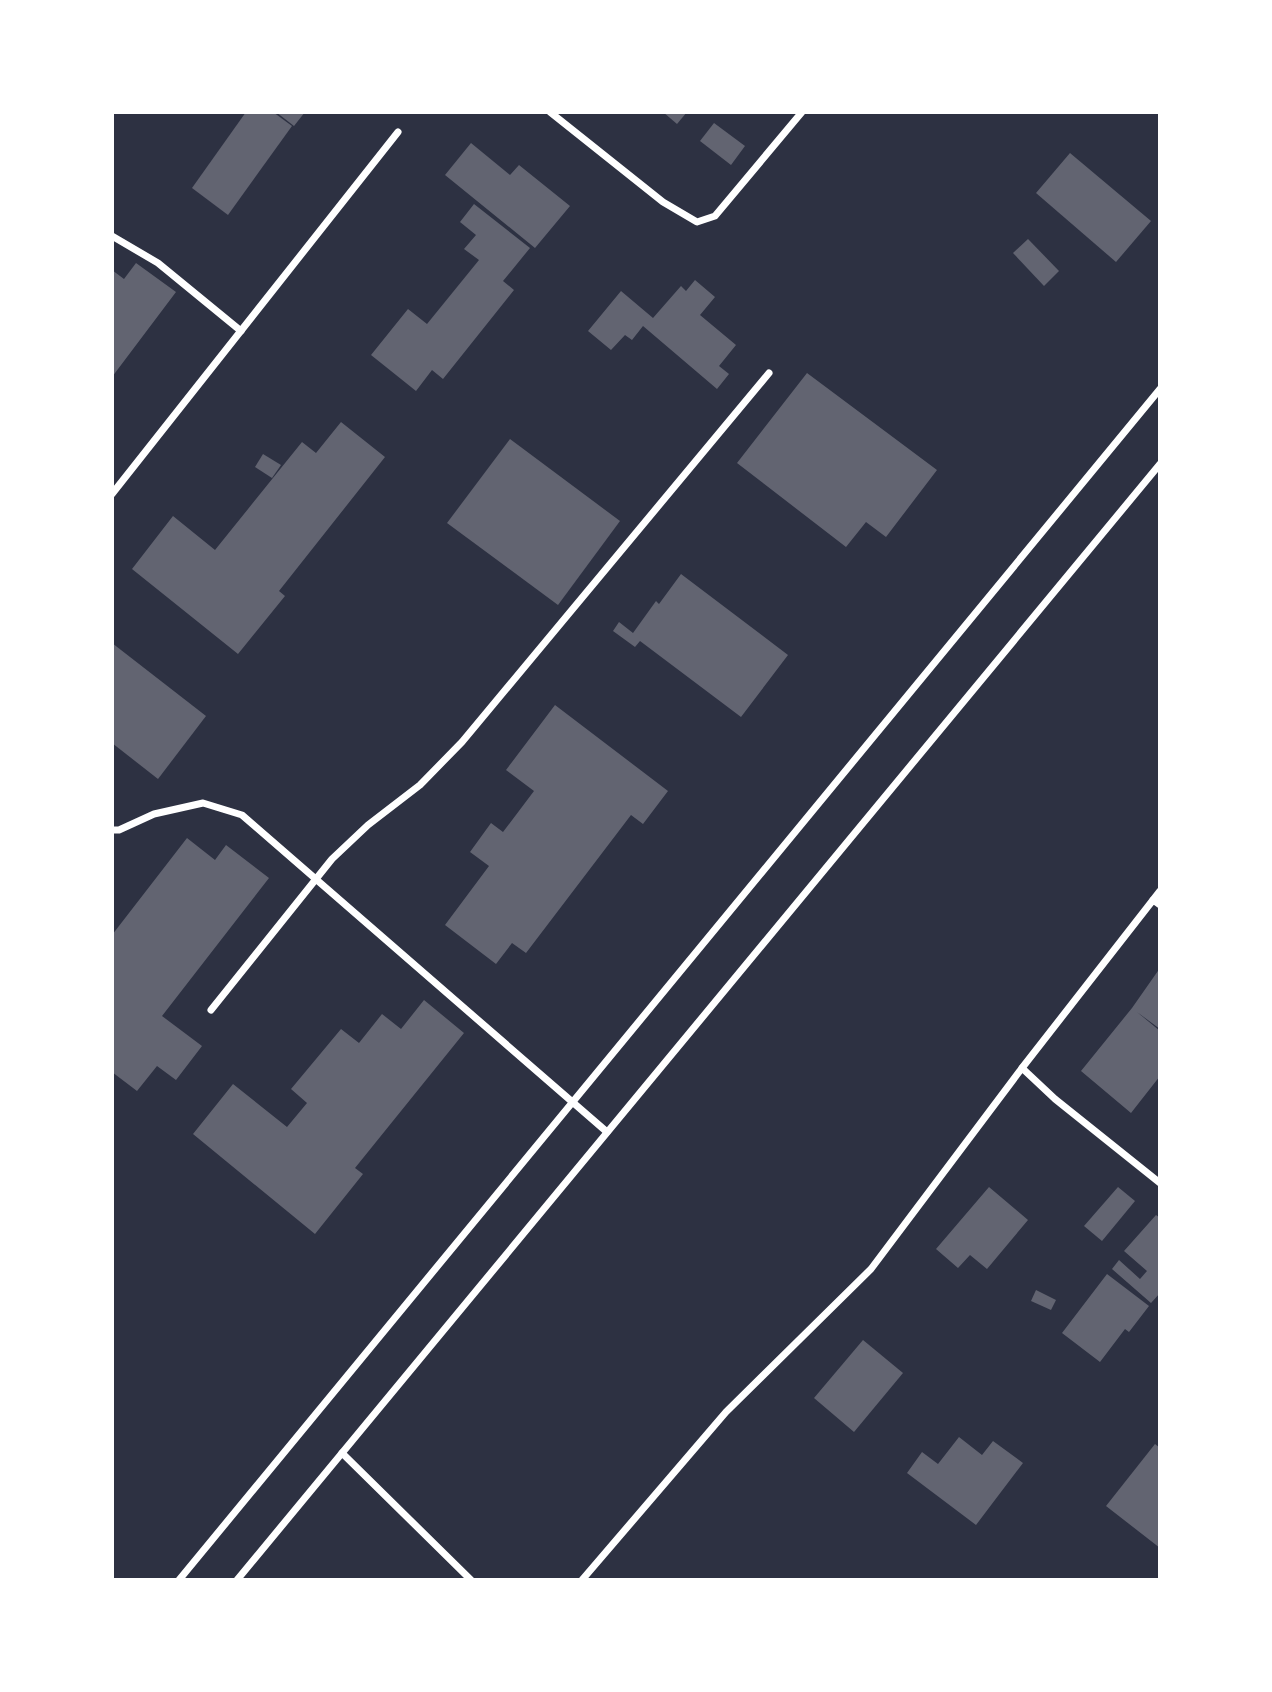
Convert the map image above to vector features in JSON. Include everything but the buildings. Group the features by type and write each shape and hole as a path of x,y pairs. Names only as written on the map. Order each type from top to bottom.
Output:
{"street":[{"path":"550,112 663,201 697,222 715,216 802,112"},
{"path":"112,494 398,132"},
{"path":"112,236 158,263 241,331"},
{"path":"211,1010 332,859 368,825 420,785 462,743 769,373"},
{"path":"179,1580 1160,389"},
{"path":"237,1580 1160,464"},
{"path":"112,830 119,830 154,814 202,803 242,816 607,1132"},
{"path":"582,1580 726,1412 871,1269 1022,1068 1157,902 1160,891"},
{"path":"1022,1068 1055,1099 1160,1183"},
{"path":"342,1453 471,1580"}]}
